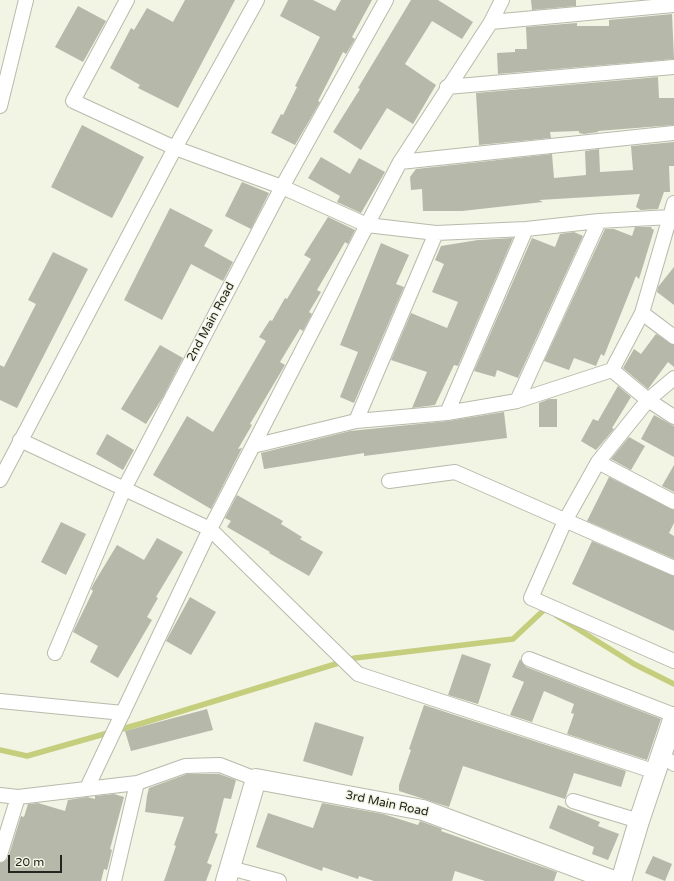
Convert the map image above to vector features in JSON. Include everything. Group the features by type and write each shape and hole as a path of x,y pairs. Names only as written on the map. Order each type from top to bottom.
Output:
{"street":[{"path":"0,106 26,0"},
{"path":"127,0 73,101 175,148 282,187 367,225 436,234 526,229 599,221 670,217"},
{"path":"0,480 175,148 258,0"},
{"name":"2nd Main Road","path":"55,653 124,489 282,187 386,0"},
{"path":"87,788 210,529 400,162 447,87 491,22 502,0"},
{"path":"491,22 674,5"},
{"path":"447,87 674,67"},
{"path":"400,162 674,133"},
{"path":"253,446 356,421 446,413 517,401 612,370 642,313 669,241 670,217 674,203"},
{"path":"517,401 599,221"},
{"path":"446,413 526,229"},
{"path":"356,421 436,234"},
{"path":"642,313 674,337"},
{"path":"612,370 648,400 674,417"},
{"path":"674,378 648,400 598,462 565,521 531,598 674,661"},
{"path":"20,440 210,529 343,661 358,674 664,764"},
{"path":"598,462 674,502"},
{"path":"389,481 455,472 674,568"},
{"path":"529,659 674,716 664,764 639,821 621,881"},
{"path":"0,701 120,718"},
{"path":"0,795 18,797 137,783 185,766 220,765 256,779 228,874 279,881"},
{"name":"3rd Main Road","path":"256,779 423,810 614,881"},
{"path":"114,881 137,783"},
{"path":"0,855 18,797"},
{"path":"573,801 639,821"}],"building":[{"path":"185,0 235,0 178,108 138,88 140,85 110,68 131,28 134,30 147,8 173,22"},
{"path":"288,0 313,0 335,11 341,0 372,0 352,37 355,39 346,54 343,52 318,101 320,102 295,145 271,133 281,114 283,115 297,87 295,86 320,37 280,16"},
{"path":"411,0 438,0 473,22 462,39 432,21 405,64 436,85 413,124 387,108 361,150 333,132 360,89 358,88"},
{"path":"531,0 576,0 576,6 532,10"},
{"path":"78,6 106,21 83,62 55,47"},
{"path":"672,14 674,59 498,74 497,53 515,52 515,49 527,49 526,27 577,23 577,26 609,26 609,20"},
{"path":"658,77 659,98 674,98 674,125 598,131 584,134 579,133 579,131 550,132 551,138 479,145 476,93"},
{"path":"82,125 144,157 112,218 51,187"},
{"path":"674,142 674,166 669,166 670,192 664,192 658,209 641,210 636,207 640,194 539,200 543,202 462,211 423,211 422,189 411,190 410,177 416,169 552,154 554,178 586,175 585,151 599,149 600,172 633,170 631,146"},
{"path":"321,157 350,174 359,158 385,172 361,213 337,202 340,196 308,178"},
{"path":"242,182 269,193 251,229 225,216"},
{"path":"170,208 213,230 204,246 233,262 223,281 191,264 162,320 124,300"},
{"path":"328,217 355,230 348,244 345,242 317,290 321,292 309,312 312,314 303,331 300,329 280,362 285,365 250,424 252,425 238,449 242,448 211,509 153,475 187,416 213,432 266,341 259,337 270,320 272,321 285,298 287,299 311,259 304,255"},
{"path":"635,227 652,227 651,228 654,230 639,279 636,276 604,356 601,354 596,366 574,358 569,370 544,361 605,229 614,229 632,236"},
{"path":"574,232 583,236 518,378 497,370 495,377 474,371 532,238 555,247 560,234"},
{"path":"513,238 458,366 454,365 435,405 412,408 427,372 391,360 411,313 447,328 458,302 432,292 444,264 435,260 441,246 478,240"},
{"path":"381,243 409,255 396,284 404,287 354,403 340,397 358,352 340,345"},
{"path":"53,252 88,269 17,408 0,400 0,365 4,367 36,304 28,300"},
{"path":"674,267 674,305 657,292 658,287"},
{"path":"656,334 674,345 674,367 668,362 648,389 623,368 634,349 641,354"},
{"path":"160,345 183,358 163,397 146,424 121,409"},
{"path":"618,386 631,397 612,428 614,429 596,450 581,441 593,419 598,421"},
{"path":"549,399 557,399 557,427 539,427 539,403"},
{"path":"504,412 507,438 364,456 364,453 264,469 261,453 350,431 448,421"},
{"path":"654,415 674,426 674,457 641,439"},
{"path":"107,434 134,450 123,470 96,454"},
{"path":"629,437 645,446 631,470 611,459"},
{"path":"674,465 674,492 662,486"},
{"path":"609,477 674,510 674,523 669,533 674,536 674,559 587,521"},
{"path":"237,495 283,521 281,524 302,537 300,539 323,552 309,576 227,527 231,521 225,518"},
{"path":"61,522 86,534 66,575 41,562"},
{"path":"157,538 183,552 156,597 158,598 147,617 152,620 118,678 90,662 98,646 73,632 93,591 91,589 94,583 117,545 144,560"},
{"path":"592,541 674,576 674,631 572,584"},
{"path":"190,597 216,612 191,655 166,641"},
{"path":"462,654 491,664 478,704 448,695"},
{"path":"520,659 526,667 661,719 647,760 567,734 574,714 571,713 574,704 544,691 532,722 510,715 524,682 512,677"},
{"path":"424,705 626,771 621,787 574,773 565,799 463,766 449,807 399,791 399,785 411,750 409,749"},
{"path":"207,709 213,730 131,751 125,731"},
{"path":"315,722 364,737 352,776 303,761"},
{"path":"187,774 219,774 236,780 231,799 224,798 215,833 218,834 207,863 212,865 206,881 164,881 184,817 145,812 147,796 149,788"},
{"path":"114,794 124,797 110,849 112,850 107,870 104,869 101,881 0,881 0,863 8,858 21,816 24,817 28,804 38,803 65,811 68,800 87,797 95,799 95,796"},
{"path":"322,803 383,814 418,825 420,821 442,829 441,831 557,872 554,881 485,881 455,871 452,881 374,881 359,876 358,879 323,867 322,871 256,847 268,813 313,828"},
{"path":"558,805 600,822 598,826 619,834 608,860 592,854 594,847 549,828"},
{"path":"653,856 672,864 665,881 645,873"}],"waterway":[{"path":"0,750 27,756 143,723 355,658 513,639 545,609 548,610"},
{"path":"557,616 634,664 674,684"}]}
